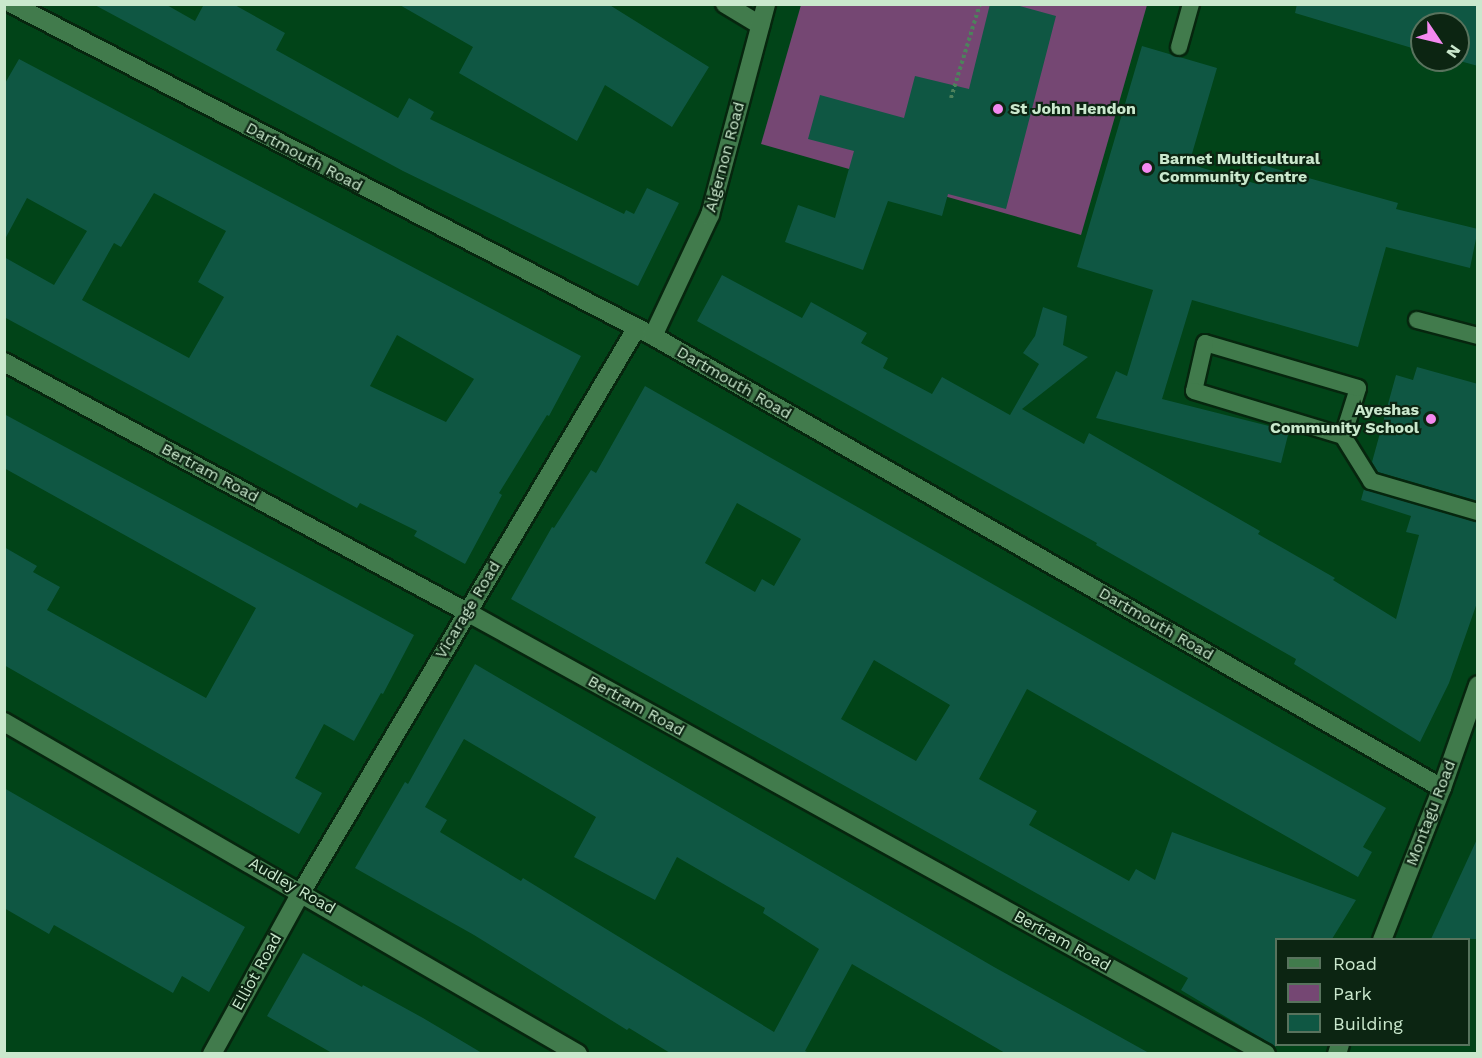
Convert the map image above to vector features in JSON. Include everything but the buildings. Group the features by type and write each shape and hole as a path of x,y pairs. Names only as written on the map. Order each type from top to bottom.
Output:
{"street":[{"name":"Dartmouth Road","path":"12,4 653,336 1442,788"},
{"path":"725,4 760,24"},
{"name":"Algernon Road","path":"653,336 710,215 766,4"},
{"name":"Vicarage Road","path":"302,891 636,329"},
{"name":"Bertram Road","path":"4,362 467,612 1266,1053"},
{"name":"Montagu Road","path":"1382,938 1442,788 1478,685"},
{"name":"Audley Road","path":"4,722 302,891 578,1053"},
{"name":"Elliot Road","path":"212,1053 302,891"}],"lane":[{"path":"1179,47 1191,4"},
{"path":"1417,320 1478,336"},
{"path":"1343,436 1358,388 1205,343 1194,391 1343,436 1371,482 1478,512"}],"path":[{"path":"951,98 980,4"}],"green space":[{"path":"801,5 1147,5 1081,235 761,144"}],"place":[{"name":"St John Hendon","path":"998,109"},
{"name":"Barnet Multicultural Community Centre","path":"1147,168"},
{"name":"Ayeshas Community School","path":"1431,419"}]}
